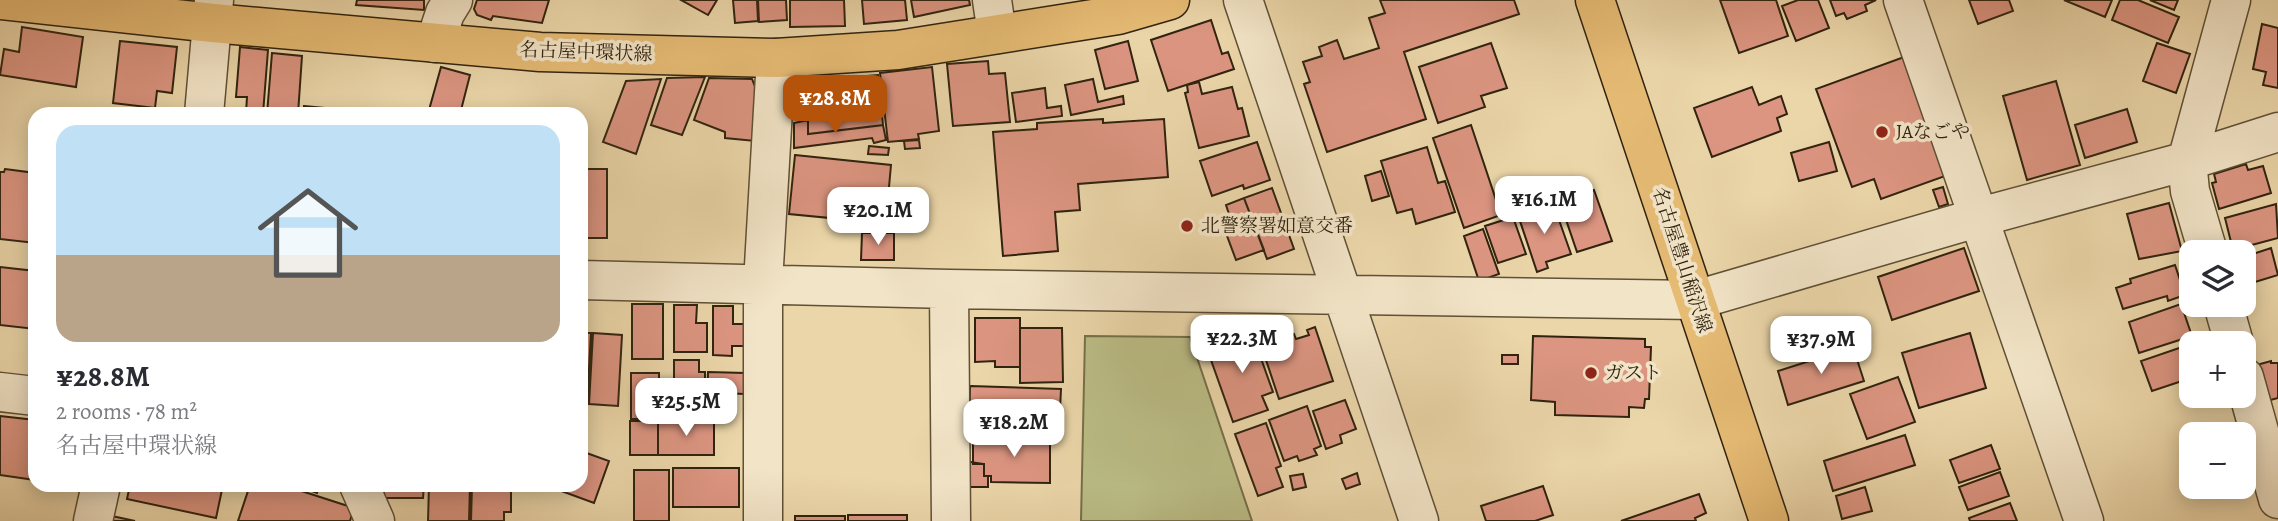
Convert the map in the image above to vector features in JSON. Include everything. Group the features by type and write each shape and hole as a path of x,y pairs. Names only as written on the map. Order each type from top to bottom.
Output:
{"main road":[{"name":"名古屋中環状線","path":"0,0 214,12 435,43 540,52 776,58 898,50 994,17 1118,15 1170,0"},
{"name":"名古屋豊山稲沢線","path":"1595,0 1769,521"}],"street":[{"path":"435,43 445,13 453,0"},
{"path":"1243,0 1419,521"},
{"path":"1903,0 2084,521"},
{"path":"2204,240 2190,191 2187,161 2231,0"},
{"path":"205,107 214,12"},
{"path":"763,521 763,283 776,58"},
{"path":"588,280 949,289 1696,300 1980,217 2187,161 2278,132"},
{"path":"949,289 951,521"},
{"path":"0,392 28,395"},
{"path":"2253,408 2278,499"},
{"path":"93,521 99,492"},
{"path":"362,492 375,521"}],"green space":[{"path":"1085,336 1190,337 1252,521 1081,521"}],"building":[{"path":"357,0 424,0 424,10 356,5"},
{"path":"477,0 549,0 542,23 493,16 491,20 477,15 474,9"},
{"path":"681,0 717,0 708,15"},
{"path":"733,0 757,0 758,21 735,23"},
{"path":"758,0 786,0 787,20 759,22"},
{"path":"790,0 844,0 845,26 790,27"},
{"path":"862,0 905,0 907,20 864,24"},
{"path":"911,0 969,0 970,5 914,17"},
{"path":"1380,0 1514,0 1519,14 1404,52 1426,119 1327,152 1304,84 1310,82 1303,62 1322,56 1319,47 1337,40 1344,59 1379,48 1369,18 1385,13"},
{"path":"1720,0 1776,0 1788,36 1739,53"},
{"path":"1798,0 1818,0 1829,28 1796,41 1782,6"},
{"path":"1830,0 1876,0 1865,5 1867,11 1847,19 1844,13 1836,16"},
{"path":"1969,0 2009,0 2013,11 1978,24"},
{"path":"2064,0 2112,0 2105,17"},
{"path":"2120,0 2138,0 2179,17 2168,43 2112,20"},
{"path":"2150,0 2178,0 2174,10"},
{"path":"1211,20 1222,54 1228,52 1234,69 1168,91 1151,40"},
{"path":"2262,24 2278,28 2278,88 2263,85 2266,72 2253,69"},
{"path":"22,27 83,37 76,87 0,75 4,49 19,52"},
{"path":"120,41 177,47 172,93 157,91 155,107 113,103"},
{"path":"1128,41 1138,81 1105,89 1095,50"},
{"path":"1491,43 1507,88 1481,96 1485,107 1438,123 1419,67"},
{"path":"2157,43 2190,54 2176,93 2143,81"},
{"path":"240,47 268,50 264,107 246,107 247,97 236,97"},
{"path":"272,53 302,56 298,107 268,107"},
{"name":"JAなごや","path":"1904,57 1948,175 1881,199 1874,179 1852,187 1816,89"},
{"path":"988,61 989,74 1005,73 1010,122 953,126 947,64"},
{"path":"441,67 470,75 462,107 430,107"},
{"path":"932,67 939,131 918,134 919,139 888,142 880,73"},
{"path":"878,75 883,125 808,134 808,120 800,116 799,91 808,81"},
{"path":"705,77 682,135 651,125 667,78"},
{"path":"709,78 752,79 756,89 755,141 725,138 725,132 694,120"},
{"path":"661,79 636,154 603,142 626,81"},
{"path":"1093,79 1098,102 1123,96 1124,104 1071,115 1065,85"},
{"path":"2056,81 2080,165 2027,180 2003,96"},
{"path":"1199,82 1202,94 1232,87 1238,109 1242,108 1249,136 1199,148 1185,93 1188,92 1187,85"},
{"path":"1752,87 1759,105 1781,96 1787,114 1777,118 1781,131 1712,157 1694,108"},
{"path":"1045,88 1047,108 1061,106 1062,116 1016,122 1012,93"},
{"path":"2127,109 2137,142 2085,158 2075,125"},
{"path":"1103,119 1103,123 1164,119 1168,177 1078,184 1080,210 1055,212 1058,251 1003,256 993,132 1037,129 1037,123"},
{"path":"808,120 808,134 883,125 886,140 874,143 872,138 794,148 794,123"},
{"path":"1471,125 1501,215 1464,228 1433,138"},
{"path":"919,140 920,148 905,149 904,141"},
{"path":"1257,142 1270,180 1244,189 1243,185 1212,196 1200,161"},
{"path":"1829,142 1837,171 1799,181 1791,153"},
{"path":"869,146 889,148 888,155 868,154"},
{"path":"1427,147 1438,183 1445,181 1455,212 1416,224 1412,209 1397,213 1381,161"},
{"path":"795,155 891,165 885,231 849,228 850,220 789,214"},
{"path":"2246,164 2248,170 2263,166 2271,193 2219,209 2212,183 2216,182 2214,174"},
{"path":"5,169 28,172 28,242 0,239 0,172"},
{"path":"588,169 607,169 607,238 588,238"},
{"path":"1381,171 1389,196 1372,201 1365,176"},
{"path":"1943,187 1948,204 1939,207 1933,190"},
{"path":"1272,188 1294,249 1267,259 1244,198"},
{"path":"1594,190 1612,241 1577,252 1560,202"},
{"path":"1244,198 1264,250 1236,260 1220,217 1229,214 1226,205"},
{"path":"1553,203 1571,254 1546,262 1548,268 1537,272 1518,215"},
{"path":"2169,203 2179,240 2179,252 2139,259 2127,214"},
{"path":"2276,204 2278,238 2256,244 2256,240 2230,240 2225,218"},
{"path":"1513,217 1526,254 1498,263 1485,226"},
{"path":"1483,229 1499,274 1479,281 1464,236"},
{"path":"862,233 894,233 894,260 861,260"},
{"path":"1964,248 1979,291 1892,320 1878,277"},
{"path":"2271,248 2278,275 2256,282 2256,253"},
{"path":"2175,265 2179,277 2179,297 2168,301 2167,296 2123,309 2116,288 2131,283 2130,279"},
{"path":"0,267 28,270 28,328 0,325"},
{"path":"632,304 663,304 663,359 632,359"},
{"path":"674,305 697,305 696,323 707,323 707,352 674,352"},
{"path":"2179,305 2179,317 2185,317 2190,331 2179,331 2179,340 2139,353 2129,322"},
{"path":"713,306 733,306 733,324 747,324 747,346 732,346 732,356 713,355"},
{"path":"975,318 1020,318 1020,367 995,367 995,361 975,362"},
{"path":"1248,322 1273,392 1262,396 1268,410 1233,422 1211,360 1219,357 1217,348 1234,341 1229,328"},
{"path":"1315,327 1333,381 1279,399 1261,345 1269,343 1270,347 1283,343 1282,338 1294,334 1296,339 1309,335 1307,330"},
{"path":"1020,328 1062,328 1063,382 1020,383"},
{"path":"588,333 591,333 588,386"},
{"path":"593,333 622,335 618,406 589,404"},
{"path":"1970,333 1986,388 1919,408 1902,353"},
{"name":"ガスト","path":"1533,336 1645,339 1645,347 1651,347 1649,399 1645,399 1644,408 1629,407 1629,417 1555,415 1555,402 1531,400"},
{"path":"1853,347 1864,381 1788,405 1778,371"},
{"path":"2179,348 2179,382 2152,391 2141,361"},
{"path":"1502,355 1518,355 1518,364 1502,364"},
{"path":"674,360 699,360 699,372 705,372 705,403 696,403 696,417 674,417"},
{"path":"2271,361 2278,363 2278,398 2263,402 2256,377 2256,365"},
{"path":"708,372 745,373 744,394 723,393 722,410 707,410"},
{"path":"631,373 659,373 659,382 668,382 668,419 631,419"},
{"path":"1898,377 1915,422 1867,439 1850,394"},
{"path":"970,386 1061,389 1060,410 1039,410 1038,426 988,425 988,435 969,435"},
{"path":"1345,400 1356,429 1340,435 1342,443 1326,449 1313,411"},
{"path":"1307,406 1321,446 1314,449 1317,455 1299,461 1297,456 1284,461 1269,420"},
{"path":"0,416 28,419 28,479 0,475"},
{"path":"630,421 658,421 658,455 630,455"},
{"path":"658,421 714,421 714,455 658,455"},
{"path":"1266,423 1281,466 1276,468 1283,487 1258,496 1235,434"},
{"path":"1905,435 1915,465 1833,491 1824,461"},
{"path":"973,437 1050,438 1050,483 991,482 991,476 984,476 984,464 973,464"},
{"path":"1991,445 2000,469 1959,483 1950,460"},
{"path":"588,454 609,461 594,503 564,492 588,492"},
{"path":"964,461 984,464 988,487 964,487"},
{"path":"673,468 739,468 739,507 673,507"},
{"path":"634,470 669,470 669,521 634,521"},
{"path":"2000,472 2009,496 1968,510 1959,487"},
{"path":"1357,473 1360,484 1346,489 1342,479"},
{"path":"1303,474 1306,487 1293,490 1290,476"},
{"path":"1543,486 1553,515 1535,521 1486,521 1481,506"},
{"path":"1865,487 1872,511 1842,519 1836,496"},
{"path":"128,492 222,492 216,518 127,499"},
{"path":"248,492 305,492 354,508 350,521 238,521"},
{"path":"384,492 423,492 423,498 384,498"},
{"path":"429,492 470,492 469,521 428,521"},
{"path":"472,492 511,492 511,512 504,512 504,521 471,521"},
{"path":"1699,494 1706,513 1695,518 1696,521 1621,521"},
{"path":"2010,503 2017,521 1970,521 1969,518"},
{"path":"848,515 907,515 907,521 848,521"},
{"path":"112,516 135,521 111,521"},
{"path":"795,516 845,516 845,521 795,521"}],"place":[{"name":"JAなごや","path":"1882,132"},
{"name":"北警察署如意交番","path":"1187,226"},
{"name":"ガスト","path":"1591,373"}]}
